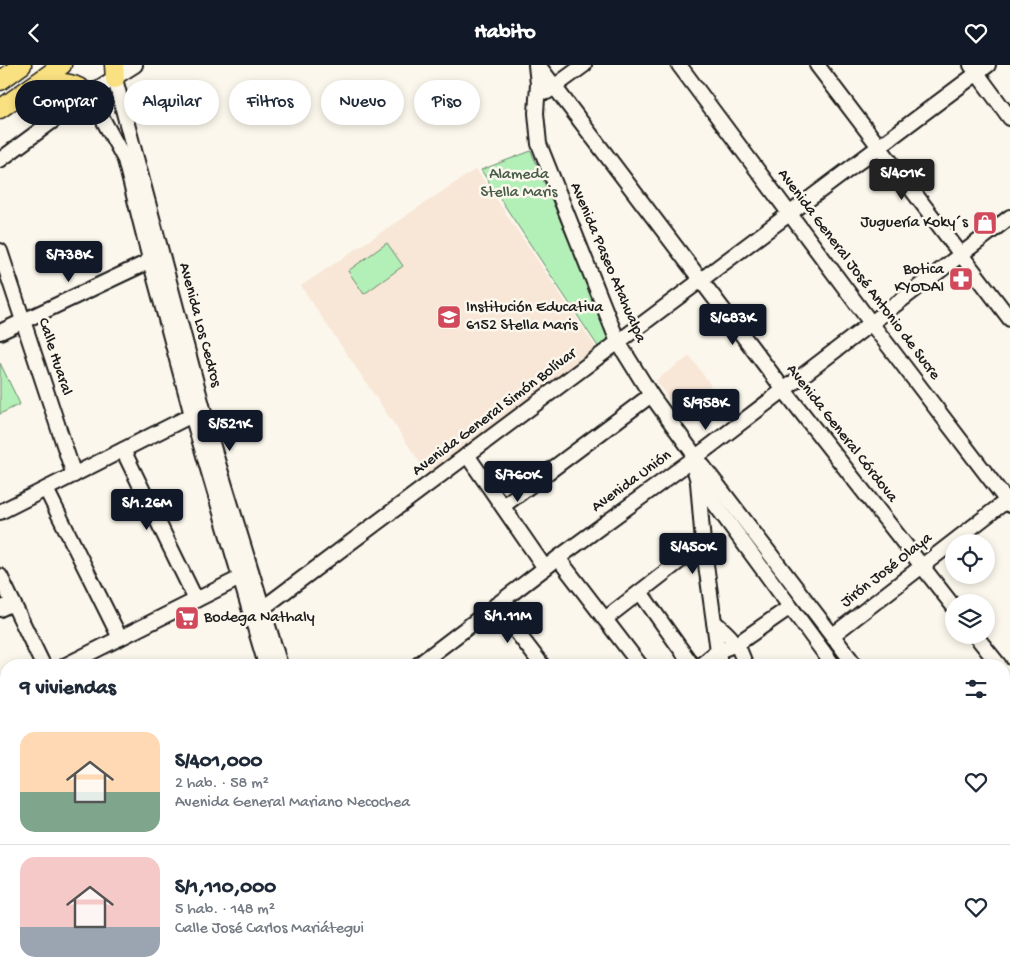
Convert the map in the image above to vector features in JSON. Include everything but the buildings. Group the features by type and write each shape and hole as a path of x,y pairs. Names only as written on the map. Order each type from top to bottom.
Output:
{"main road":[{"path":"0,81 22,65"},
{"path":"42,80 62,65"},
{"path":"0,108 15,98"}],"street":[{"path":"115,72 135,65"},
{"name":"Avenida General Córdova","path":"537,65 702,279 784,390 945,596"},
{"name":"Avenida Paseo Atahualpa","path":"537,65 538,97 536,113 539,144 618,342 652,395 696,457 850,659"},
{"path":"538,97 584,65"},
{"name":"Avenida General José Antonio de Sucre","path":"678,65 871,323 1009,501"},
{"path":"816,65 1010,319"},
{"path":"978,68 1010,118"},
{"name":"Avenida General Simón Bolívar","path":"263,608 878,147 978,68"},
{"name":"Avenida Los Cedros","path":"115,72 214,450 278,659"},
{"path":"114,110 123,105"},
{"path":"0,160 47,125"},
{"name":"Avenida Los Cedros","path":"107,125 126,161 150,261 192,415 264,659"},
{"name":"Avenida Unión","path":"428,659 496,605 696,457 1010,217"},
{"name":"Calle Huaral","path":"0,251 74,475"},
{"path":"0,331 150,261"},
{"path":"502,506 652,395"},
{"path":"0,512 192,415"},
{"path":"123,450 196,600"},
{"path":"468,455 545,568"},
{"path":"696,457 695,471 698,481 719,658 790,607"},
{"path":"698,481 829,659"},
{"path":"46,489 120,638"},
{"name":"Jirón José Olaya","path":"832,635 1009,501"},
{"path":"605,619 704,543"},
{"path":"558,558 635,659"},
{"path":"0,576 6,606 39,659"},
{"path":"78,659 240,578"},
{"path":"640,592 688,659"},
{"path":"496,605 537,659"},
{"path":"714,622 728,633 738,645 742,659"},
{"path":"982,644 994,659"}],"shaded area":[{"name":"Institución Educativa 6152 Stella Maris","path":"476,169 597,349 429,476 301,286"},
{"path":"690,356 711,386 676,411 656,380"}],"green space":[{"name":"Alameda Stella Maris","path":"531,151 611,341 599,348 481,170"},
{"path":"387,243 403,266 364,294 348,271"},
{"path":"0,363 20,404 0,414"}],"place":[{"name":"Juguería Koky´s","path":"985,223"},
{"name":"Botica KYODAI","path":"961,279"},
{"name":"Institución Educativa 6152 Stella Maris","path":"449,317"},
{"name":"Bodega Nathaly","path":"187,618"}]}
